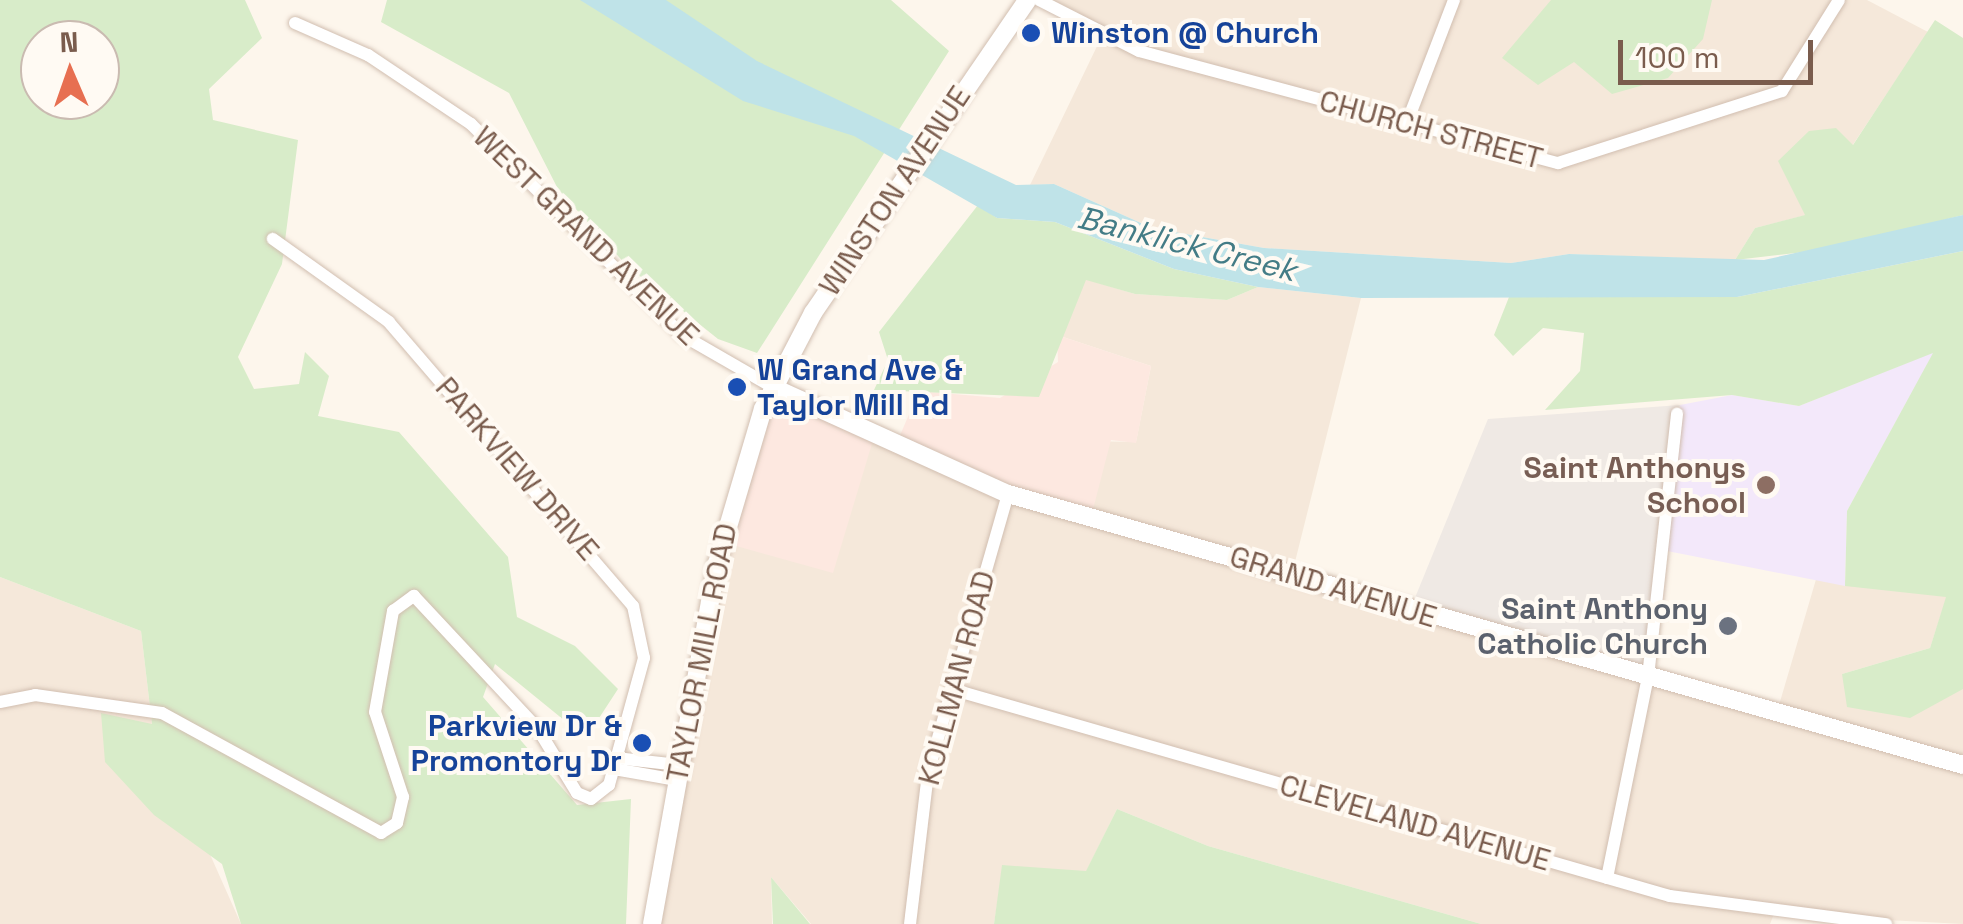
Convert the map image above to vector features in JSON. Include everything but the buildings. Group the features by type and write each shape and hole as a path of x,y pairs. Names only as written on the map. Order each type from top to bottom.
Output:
{"street":[{"name":"WINSTON AVENUE","path":"774,388 875,220 1027,0"},
{"name":"CHURCH STREET","path":"1039,0 1139,52 1538,160 1591,158 1782,92 1840,0"},
{"path":"1406,125 1454,0"},
{"name":"WEST GRAND AVENUE","path":"295,23 368,55 472,124 682,335 774,388"},
{"name":"PARKVIEW DRIVE","path":"273,239 389,322 633,606 644,658 615,764"},
{"name":"GRAND AVENUE","path":"774,388 1008,494 1963,765"},
{"name":"TAYLOR MILL ROAD","path":"652,924 724,532 774,388"},
{"path":"1607,878 1648,677 1677,414"},
{"name":"KOLLMAN ROAD","path":"910,924 928,773 1008,494"},
{"path":"0,702 35,695 162,713 381,833 397,823 403,797 374,712 392,610 414,596 538,729 576,793 599,796 615,764 678,773"},
{"name":"CLEVELAND AVENUE","path":"950,689 1607,878 1740,910 1886,924"}],"shaded area":[{"path":"1039,0 1867,0 1928,32 1806,215 1755,228 1735,260 1569,254 1511,263 1264,248 1152,228 1054,184 1030,185 1101,38"},
{"path":"1085,279 1135,294 1227,300 1258,287 1361,298 1292,574 1777,712 1817,576 1947,596 1930,648 1842,674 1963,689 1963,924 1774,914 1770,924 1481,924 1208,846 1117,809 1086,872 1003,866 994,924 811,924 771,877 772,924 652,924 722,542 874,437 1136,442 1151,366 1057,335"},
{"path":"1057,335 1151,366 1136,443 1111,440 1091,517 895,447 919,391 1000,398 1058,362"},
{"name":"Saint Anthonys School","path":"1934,352 1847,511 1845,586 1662,550 1680,405 1732,395 1799,406"},
{"path":"774,388 874,437 833,573 722,542"},
{"path":"1680,405 1648,677 1410,610 1488,419"},
{"path":"0,577 141,631 152,724 241,924 0,924"}],"green space":[{"path":"0,0 245,0 262,38 209,89 213,120 298,140 282,264 238,357 254,389 299,384 305,352 329,376 318,416 399,432 508,557 517,617 575,646 618,689 586,738 495,664 483,697 577,805 631,799 626,924 241,924 222,864 154,815 105,762 101,713 152,724 141,631 0,577"},
{"path":"387,0 891,0 949,51 757,353 718,339 627,266 558,189 509,93 381,22"},
{"path":"1551,0 1712,0 1703,39 1668,78 1612,94 1574,62 1538,85 1502,58"},
{"path":"1935,20 1963,38 1963,215 1831,249 1735,260 1755,228 1805,215 1778,161 1809,131 1836,128 1853,145"},
{"path":"978,205 997,218 1055,222 1174,269 1258,287 1227,300 1135,294 1086,280 1039,397 874,390 888,360 879,332"},
{"path":"1963,251 1963,689 1910,718 1847,707 1842,674 1930,648 1946,597 1845,586 1847,511 1933,353 1799,406 1732,395 1545,410 1580,371 1584,333 1543,328 1513,356 1494,335 1509,297 1737,297"},
{"path":"1117,809 1208,846 1481,924 994,924 1002,865 1086,871"},
{"path":"771,877 810,924 773,924"}],"water":[{"name":"Banklick Creek","path":"580,0 666,0 757,61 1016,185 1054,184 1152,228 1264,248 1511,263 1569,254 1764,260 1963,215 1963,251 1737,297 1361,298 1258,287 1174,269 1055,222 997,218 854,136 743,101"}],"place":[{"name":"Winston @ Church","path":"1031,33"},
{"name":"W Grand Ave & Taylor Mill Rd","path":"737,387"},
{"name":"Saint Anthonys School","path":"1766,485"},
{"name":"Saint Anthony Catholic Church","path":"1728,626"},
{"name":"Parkview Dr & Promontory Dr","path":"642,743"}]}
